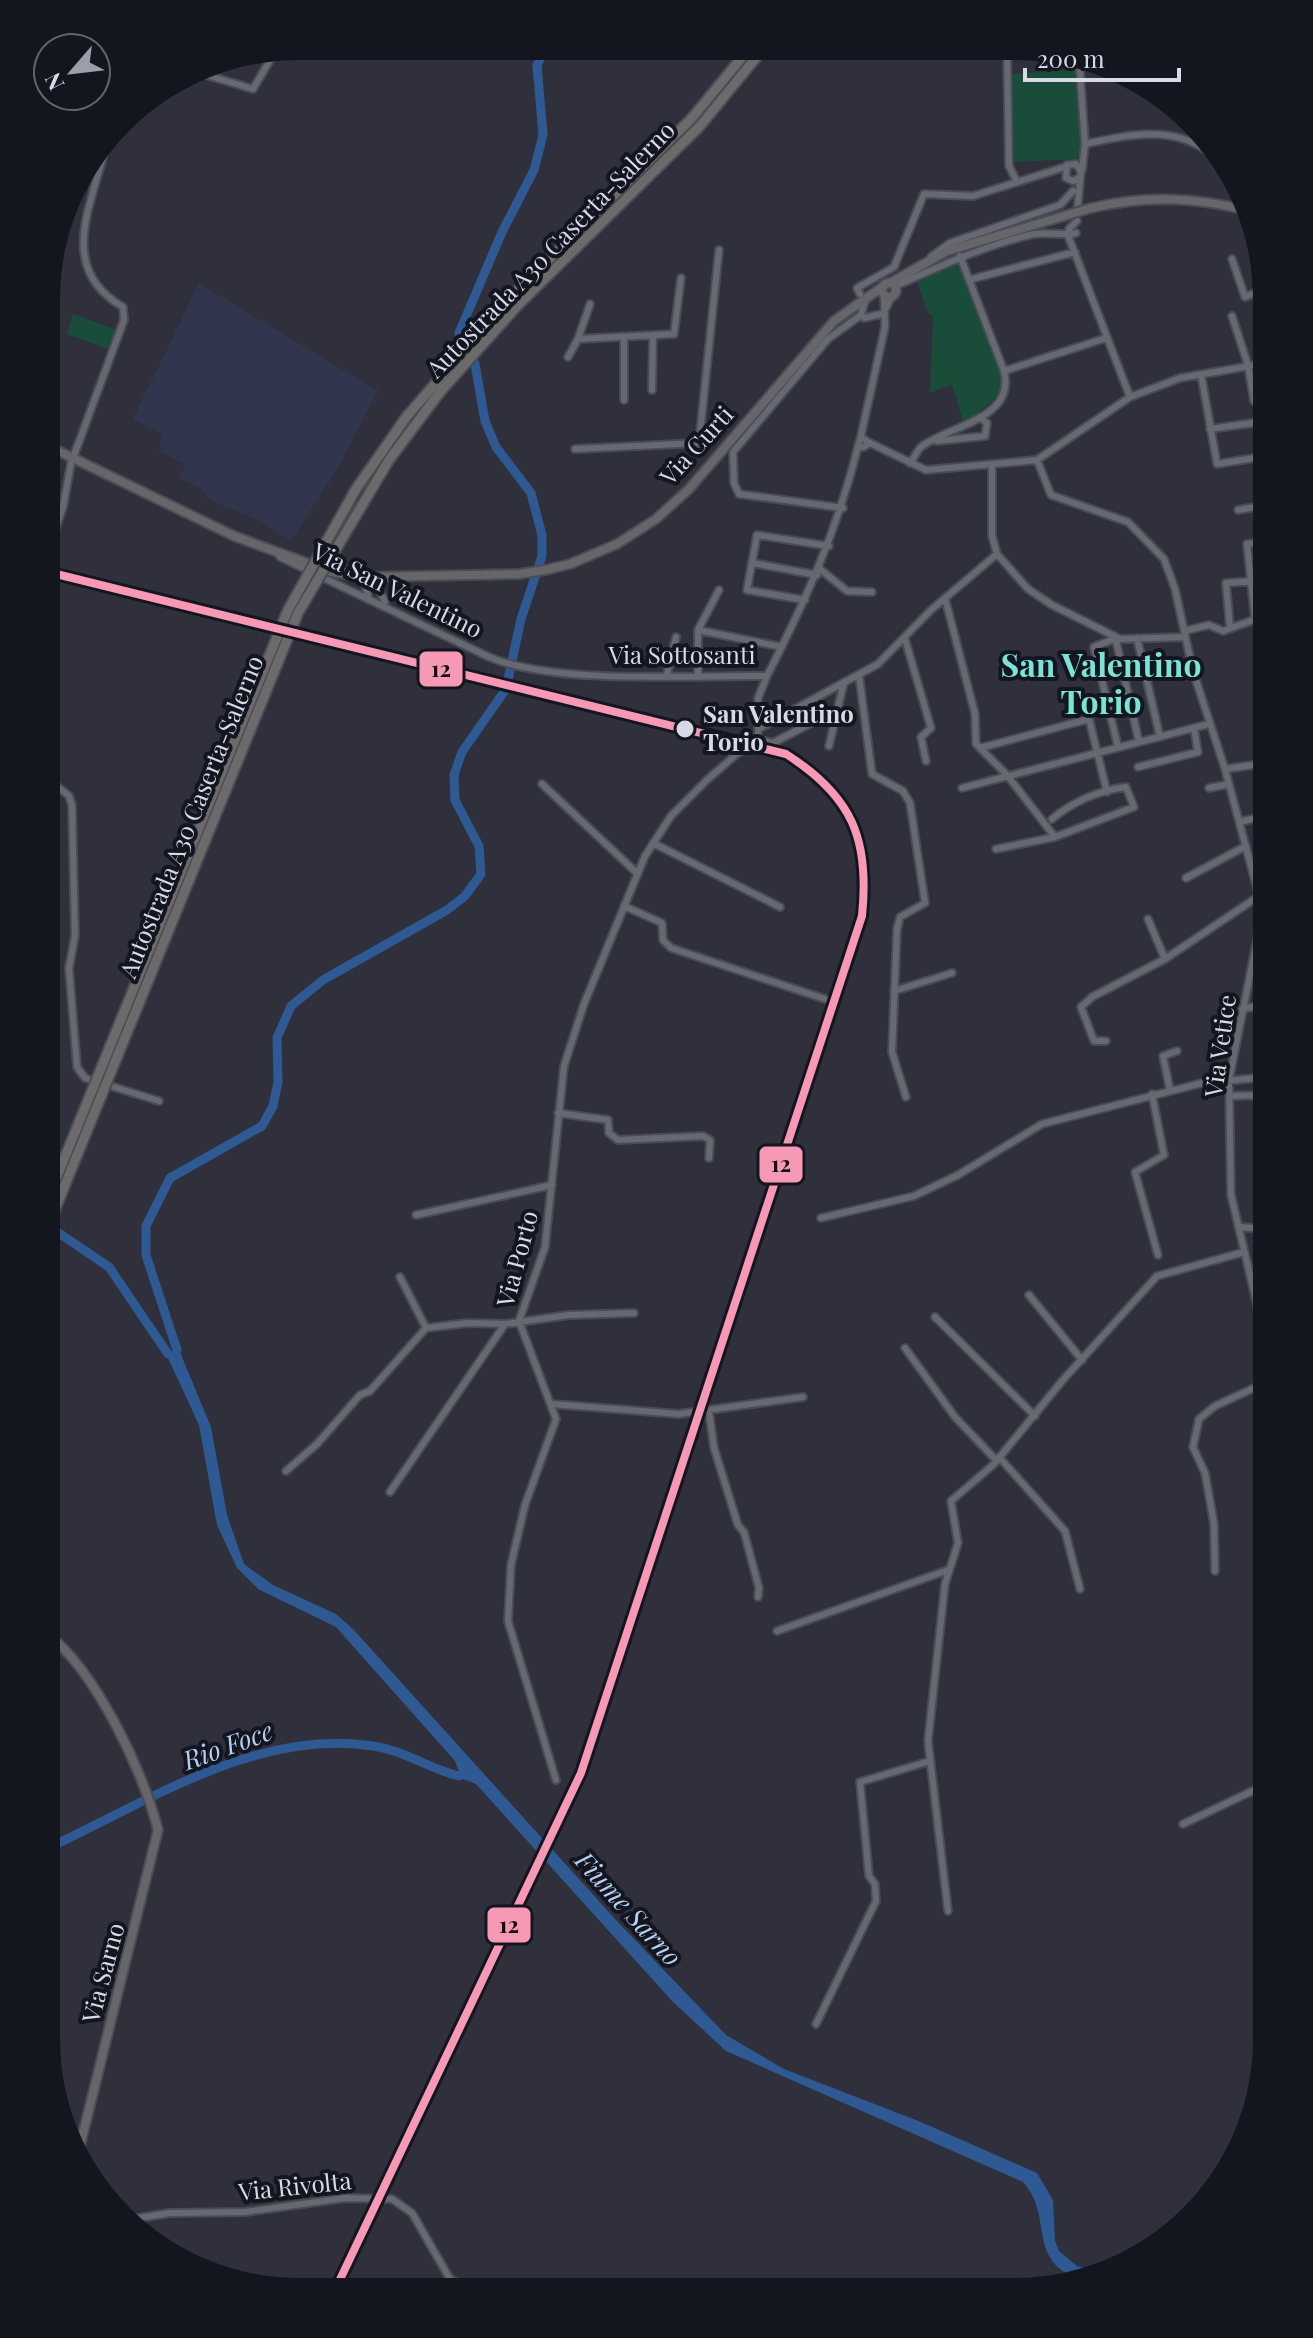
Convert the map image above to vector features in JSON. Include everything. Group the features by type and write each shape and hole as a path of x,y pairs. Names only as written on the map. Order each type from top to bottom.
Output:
{"highway":[{"name":"Autostrada A30 Caserta-Salerno","path":"60,1169 288,610 356,489 407,416 692,118 740,60"},
{"name":"Autostrada A30 Caserta-Salerno","path":"60,1197 298,613 389,460 514,301 700,126 754,60"}],"main road":[{"path":"892,288 931,258 1091,208 1132,199 1171,197 1208,200 1234,207"},
{"name":"Via Curti","path":"519,574 559,567 617,544 656,519 689,489 834,321 871,292 892,288"},
{"name":"Via San Valentino","path":"60,452 273,553 331,572 373,577 519,574"},
{"name":"Via Sarno","path":"60,1646 95,1688 152,1806 158,1830 82,2138"}],"street":[{"path":"1007,60 1009,166 1017,182"},
{"path":"213,77 253,89 269,62"},
{"path":"1080,70 1085,144 1076,200 1077,221 1069,229 1106,338 1130,397"},
{"path":"1085,144 1152,133 1197,145"},
{"path":"860,294 857,288 894,267 924,194 973,196 1054,174 1084,157"},
{"path":"1074,163 1080,175"},
{"path":"60,516 73,458 124,320 123,307 95,287 84,261 86,227 101,164"},
{"path":"1065,167 1066,178 1076,200"},
{"path":"1054,174 1066,178 1080,175"},
{"path":"931,258 950,243 1060,205 1073,191"},
{"path":"892,288 960,256 1036,234 1059,231 1072,234"},
{"path":"575,449 699,443 719,250"},
{"path":"972,279 1075,250"},
{"path":"910,463 921,447 967,427 1001,399 1005,390 1004,371 972,279 960,256"},
{"path":"1232,259 1245,297 1253,294"},
{"path":"578,339 674,334 681,278"},
{"name":"Via Sottosanti","path":"504,662 594,675 767,676 819,572 843,508 856,454 864,443 892,288"},
{"path":"843,508 739,494 734,483 733,452 828,339 861,315 865,301"},
{"path":"568,357 590,304"},
{"path":"861,315 868,318 886,310"},
{"path":"1232,316 1248,365 1253,395"},
{"path":"652,390 653,336"},
{"path":"1004,371 1106,338"},
{"path":"624,339 624,400"},
{"path":"864,443 935,470 1037,460 1130,397 1201,374 1253,364"},
{"path":"1201,374 1217,464 1253,458"},
{"path":"934,441 985,436 987,423 980,417"},
{"path":"1210,429 1253,423"},
{"name":"Via Vetice","path":"1037,460 1051,495 1128,522 1164,559 1253,872"},
{"path":"992,466 989,523 997,554 1028,589 1052,605 1116,637 1185,634 1209,625 1223,631 1253,620"},
{"path":"1238,510 1253,507"},
{"path":"805,600 747,590 757,535 829,546"},
{"path":"1253,543 1247,544 1253,592"},
{"name":"Via San Valentino","path":"273,553 504,662"},
{"path":"760,728 878,664 945,598 997,554"},
{"path":"753,563 819,572 847,591 872,592"},
{"path":"369,600 365,584 373,577 385,602"},
{"path":"1230,628 1226,583 1252,581"},
{"path":"698,675 698,630 719,590"},
{"path":"945,598 975,714 976,744 1007,775 1055,837"},
{"path":"698,630 782,647"},
{"path":"667,675 676,637"},
{"path":"1116,637 1094,647 1118,747"},
{"path":"1116,637 1139,742"},
{"path":"1137,638 1160,737"},
{"path":"905,639 931,728 921,737 926,761"},
{"path":"859,675 872,774 903,791 910,803 925,903 898,923 892,1052 906,1097"},
{"path":"758,742 758,698 767,676"},
{"path":"829,746 844,682"},
{"path":"980,748 1089,719 1107,792"},
{"name":"Via Porto","path":"556,1780 508,1621 511,1565 525,1505 556,1419 519,1321 545,1247 558,1113 569,1052 624,906 653,843 671,816 738,753 758,742 773,743 811,723"},
{"path":"962,788 1209,724"},
{"path":"1138,767 1198,752 1194,728"},
{"path":"1225,769 1253,765"},
{"path":"542,784 638,874"},
{"path":"1209,788 1229,784"},
{"path":"996,849 1055,837 1134,807 1126,787 1069,804 1052,819"},
{"path":"60,789 69,796 72,805 75,936 69,968 77,1067 85,1078 159,1101"},
{"path":"1240,822 1253,819"},
{"path":"653,843 780,907"},
{"path":"1186,878 1246,846"},
{"path":"1106,1041 1094,1041 1081,1007 1092,997 1165,959 1253,900"},
{"path":"624,906 662,923 663,940 671,948 825,999"},
{"path":"1148,919 1165,959"},
{"name":"Via Vetice","path":"1252,1286 1231,1195 1229,1080 1253,969"},
{"path":"894,991 952,973"},
{"path":"1242,1009 1253,1007"},
{"path":"1170,1090 1163,1056 1177,1051"},
{"path":"821,1218 914,1196 958,1175 1042,1124 1170,1090 1253,1078"},
{"path":"1152,1094 1164,1155 1135,1172 1158,1255"},
{"path":"1230,1096 1253,1095"},
{"path":"558,1113 608,1120 609,1133 618,1140 703,1136 710,1140 709,1158"},
{"path":"416,1215 552,1185"},
{"path":"1239,1227 1252,1228"},
{"path":"948,1911 928,1741 933,1672 948,1570 958,1543 951,1501 998,1459 1157,1276 1244,1252"},
{"path":"400,1277 426,1328"},
{"path":"1029,1295 1082,1360"},
{"path":"286,1471 317,1444 360,1395 370,1391 426,1328 634,1313"},
{"path":"935,1317 1035,1416"},
{"path":"390,1492 505,1324"},
{"path":"905,1348 955,1417 1065,1531 1080,1589"},
{"path":"1215,1571 1214,1524 1205,1473 1193,1447 1199,1419 1215,1406 1252,1389"},
{"path":"552,1404 669,1414 803,1397"},
{"path":"709,1411 714,1448 738,1525 744,1532 760,1591 758,1597"},
{"path":"777,1631 948,1570"},
{"path":"816,2024 876,1901 875,1884 869,1876 860,1782 930,1761"},
{"path":"1183,1824 1252,1791"},
{"name":"Via Rivolta","path":"140,2218 170,2213 245,2212 345,2198 392,2199 412,2213 449,2278"}],"shaded area":[{"path":"199,283 378,391 339,466 291,541 262,522 208,499 202,489 179,478 185,464 158,451 163,435 133,419"}],"green space":[{"path":"1075,70 1081,152 1076,159 1014,162 1010,74"},
{"path":"952,263 965,273 1003,380 997,397 964,424 952,384 930,393 933,316 927,312 917,281"},
{"path":"73,314 117,330 110,350 67,334"}],"water":[{"name":"Fiume Sarno","path":"175,1340 211,1427 227,1515 244,1564 273,1585 336,1614 353,1629 616,1920 726,2035 784,2069 921,2122 1037,2173 1053,2200 1055,2241 1059,2251 1082,2267 1064,2272 1054,2262 1043,2238 1038,2210 1023,2182 726,2051 673,2002 476,1784 449,1774 459,1772 455,1761 336,1627 258,1589 237,1568 217,1525 199,1425 162,1345 171,1352 175,1349"}],"waterway":[{"path":"177,1350 146,1255 146,1226 170,1178 262,1126 273,1106 278,1082 277,1038 291,1006 323,980 447,910 465,896 481,874 479,846 455,800 454,775 462,752 506,689 521,619 542,556 542,535 531,493 496,447 485,421 475,364 459,333 502,232 534,170 543,135 537,65 540,60"},
{"path":"60,1234 109,1267 168,1354"},
{"name":"Rio Foce","path":"60,1842 204,1773 288,1748 330,1743 373,1746 395,1751 459,1776"}],"transit line":[{"name":"12","path":"60,575 786,754 827,786 841,803 852,822 863,864 862,916 581,1773 341,2278"}],"place":[{"name":"San Valentino Torio","path":"685,729"}],"district":[{"name":"San Valentino Torio","path":"1101,684"}]}
